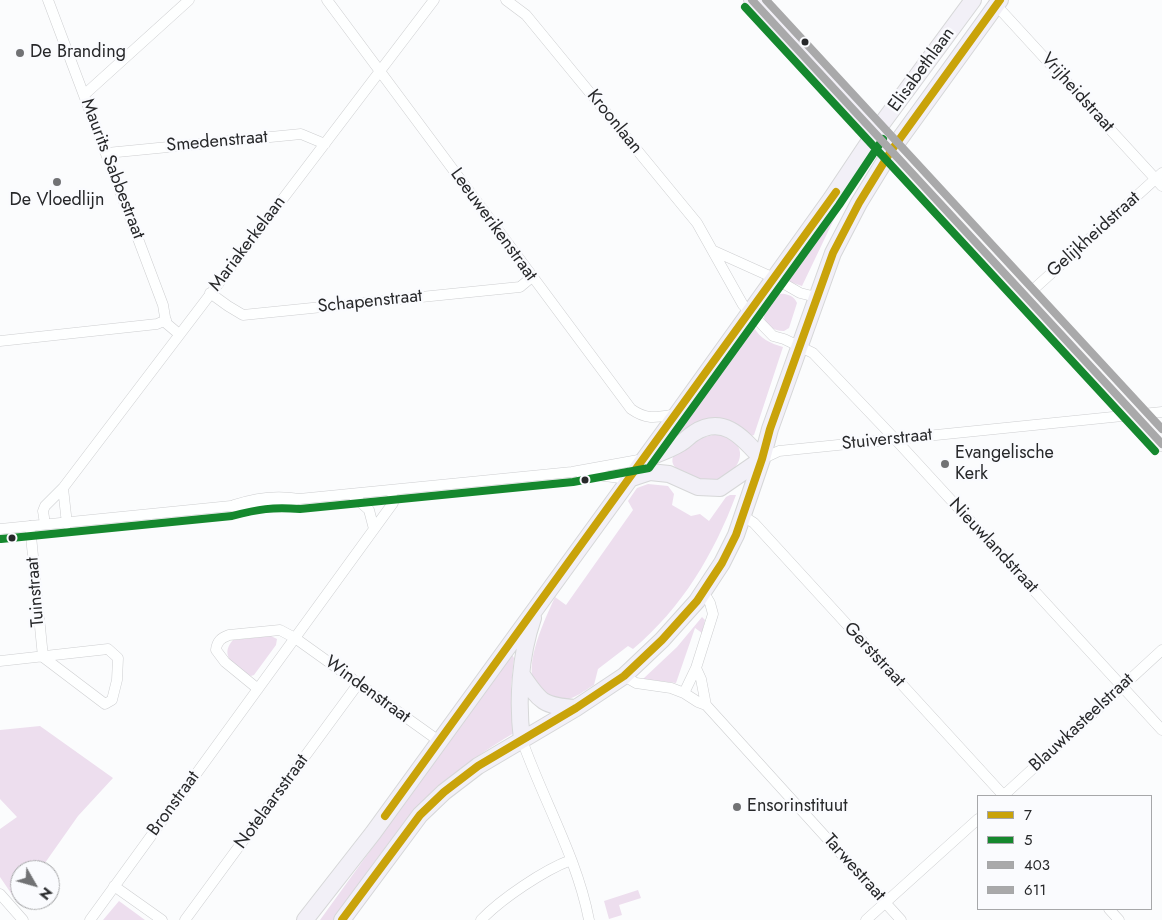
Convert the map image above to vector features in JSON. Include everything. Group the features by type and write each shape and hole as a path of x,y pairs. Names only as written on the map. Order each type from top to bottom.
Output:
{"main road":[{"path":"752,0 891,151"},
{"name":"Elisabethlaan","path":"305,920 373,834 541,600 678,414 831,199 875,133 973,0"},
{"name":"Elisabethlaan","path":"342,920 420,815 444,792 478,766 576,708 624,676 662,640 703,591 730,549 743,516 770,429 833,253 859,203 891,151 996,2"},
{"name":"Elisabethlaan","path":"644,460 671,448 694,433 711,426 725,427 732,430 762,459"},
{"path":"630,479 650,472 669,474 698,487 720,488 762,459"},
{"name":"Elisabethlaan","path":"522,740 520,708 524,649 541,600"},
{"path":"522,675 539,698 555,707 576,708"}],"street":[{"name":"Maurits Sabbestraat","path":"48,0 107,153 163,305 166,320 169,327 179,334"},
{"path":"84,95 189,0"},
{"name":"Leeuwerikenstraat","path":"327,0 631,409 641,416 655,418 678,414"},
{"name":"Mariakerkelaan","path":"45,524 43,511 45,506 63,488 434,0"},
{"name":"Kroonlaan","path":"506,0 526,15 697,223 743,305 749,312"},
{"name":"Vrijheidstraat","path":"996,2 1160,179"},
{"name":"Smedenstraat","path":"107,153 301,134 324,144"},
{"path":"891,151 1162,444"},
{"name":"Gelijkheidstraat","path":"1025,297 1160,179"},
{"path":"714,251 774,278 800,294 816,297"},
{"name":"Schapenstraat","path":"210,293 243,315 520,287 532,278"},
{"path":"749,312 772,336 799,346"},
{"path":"0,341 157,324 166,320"},
{"name":"Nieuwlandstraat","path":"799,346 813,353 895,439 1162,730"},
{"name":"Stuiverstraat","path":"762,459 779,451 1162,412"},
{"path":"0,529 45,524 67,524 231,506 249,500 269,498 288,497 299,499 572,472 644,460"},
{"path":"572,472 630,479"},
{"path":"63,488 67,524"},
{"name":"Bronstraat","path":"90,920 393,503 392,490"},
{"path":"351,494 369,510 374,529"},
{"name":"Gerststraat","path":"743,516 754,523 1003,795"},
{"name":"Tuinstraat","path":"30,526 43,657"},
{"path":"684,692 696,668 713,614 710,603 703,591"},
{"path":"258,689 225,662 216,650 216,644 222,638 229,635 280,630 295,638"},
{"name":"Windenstraat","path":"295,638 439,741"},
{"path":"0,661 108,650 118,658 112,700 105,704 43,657"},
{"name":"Blauwkasteelstraat","path":"1005,795 1162,650"},
{"path":"696,668 701,679 706,704"},
{"name":"Tarwestraat","path":"624,676 636,683 671,688 684,692 698,702 706,704 901,920"},
{"name":"Notelaarsstraat","path":"185,920 358,684"},
{"path":"522,740 571,860 585,899 590,920"},
{"path":"866,920 977,819"},
{"path":"481,920 510,896 560,864 571,860"},
{"path":"114,886 162,920"},
{"path":"0,894 23,920"},
{"path":"1109,910 1119,920"}],"shaded area":[{"path":"834,214 836,215 802,286 787,281 786,280"},
{"path":"777,294 789,295 797,303 789,328 784,331 770,327 764,317 766,304"},
{"path":"749,326 754,327 759,335 766,340 783,347 754,435 751,436 735,423 682,433 674,438 672,434"},
{"path":"720,434 733,441 738,446 740,452 738,463 729,474 719,480 709,481 683,473 674,466 672,462 673,456 684,448 700,439"},
{"path":"648,484 668,486 674,494 672,505 691,516 700,514 709,521 726,497 736,495 707,559 695,579 667,616 633,649 628,646 598,669 594,685 570,699 551,700 536,686 532,677 532,666 533,654 541,629 555,597 566,605 633,510 628,501 637,488"},
{"path":"702,617 705,620 702,633 695,628 676,683 643,679 677,647"},
{"path":"271,636 277,639 276,645 254,675 251,676 240,669 228,656 227,652 233,640"},
{"path":"511,656 514,658 511,687 514,733 474,759 437,789 395,835 333,920 320,920"},
{"path":"40,726 113,778 78,816 47,860 10,860 10,892 0,877 0,829 17,817 0,799 0,730"},
{"path":"638,890 641,898 619,905 622,915 609,919 604,901"},
{"path":"119,901 145,920 103,920"}],"transit line":[{"name":"403","path":"752,0 1162,444"},
{"name":"611","path":"766,0 1162,429"},
{"name":"7","path":"342,920 420,815 444,792 478,766 576,708 624,676 662,640 697,601 722,563 736,535 762,459 770,429 833,253 859,203 891,151 1000,0"},
{"name":"5","path":"745,7 1155,451"},
{"name":"5","path":"1,539 232,516 266,509 300,509 573,482 649,468 839,205 883,139"},
{"name":"7","path":"385,816 836,192"}],"place":[{"name":"De Branding","path":"20,53"},
{"name":"De Vloedlijn","path":"57,182"},
{"name":"Evangelische Kerk","path":"945,464"},
{"name":"Ensorinstituut","path":"737,807"}]}
